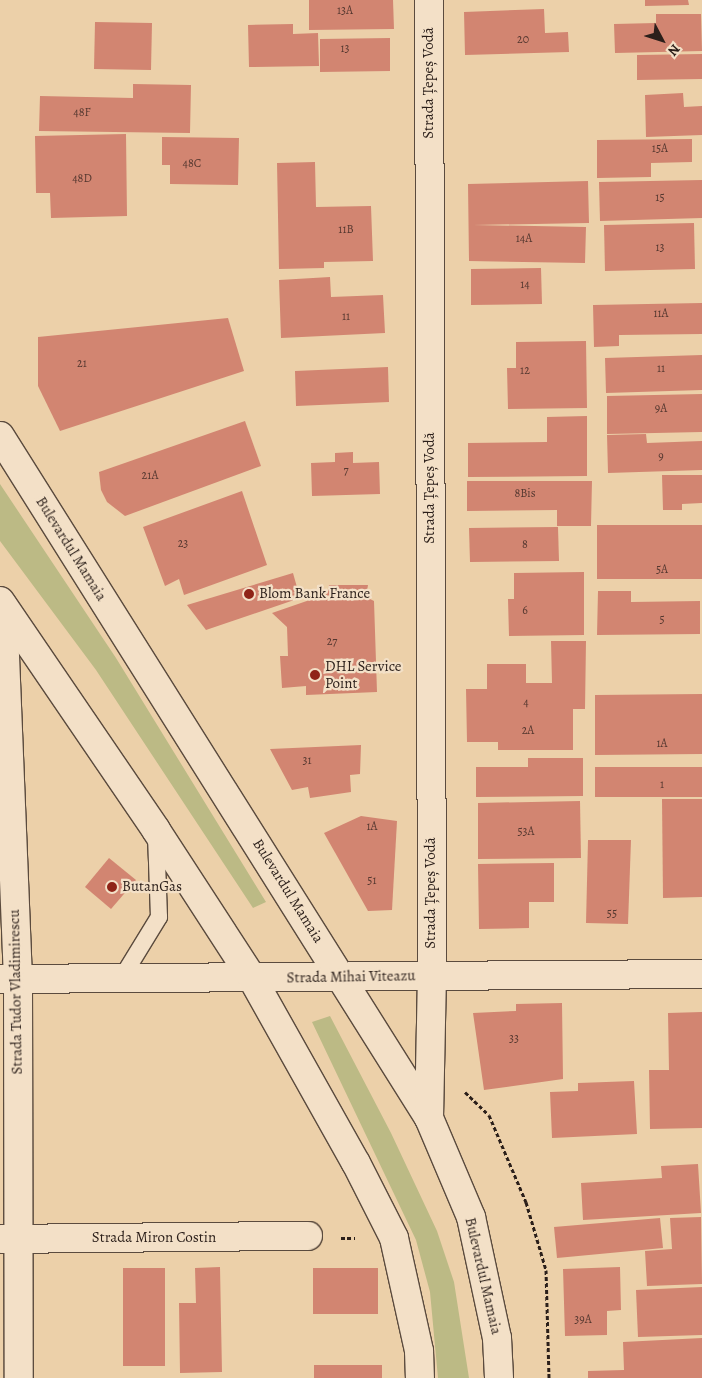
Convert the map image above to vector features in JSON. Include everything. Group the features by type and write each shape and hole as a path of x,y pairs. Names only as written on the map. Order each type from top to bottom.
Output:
{"street":[{"name":"Strada Țepeș Vodă","path":"429,0 432,976 429,1118"},
{"name":"Bulevardul Mamaia","path":"0,436 344,978 429,1118 471,1217 497,1338 499,1378"},
{"name":"Strada Tudor Vladimirescu","path":"2,603 9,980 9,1239 20,1378"},
{"path":"2,603 156,830 252,978 394,1238 419,1351 420,1378"},
{"name":"Strada Mihai Viteazu","path":"9,980 702,974"},
{"name":"Strada Miron Costin","path":"9,1239 308,1236"}],"lane":[{"path":"121,979 159,917 156,830"}],"path":[{"path":"470,1097 489,1115 526,1202 543,1262 549,1378"}],"shaded area":[{"path":"0,484 116,658 266,902 253,908 96,670 0,541"},
{"path":"330,1016 391,1133 437,1231 454,1282 469,1378 438,1378 430,1292 416,1240 312,1022"}],"building":[{"path":"309,0 393,0 394,29 309,30"},
{"path":"645,0 688,0 689,5 645,6"},
{"path":"544,9 545,33 568,32 569,52 465,55 464,12"},
{"path":"656,14 701,14 702,51 615,53 614,24 656,23"},
{"path":"95,22 152,23 151,70 94,69"},
{"path":"293,24 293,34 318,33 319,66 249,67 248,25"},
{"path":"390,38 390,71 320,72 320,39"},
{"path":"702,54 702,79 637,80 637,55"},
{"path":"133,84 191,85 190,133 39,131 40,96 133,98"},
{"path":"683,93 684,107 702,106 702,135 646,137 645,95"},
{"path":"126,134 127,216 51,218 50,193 36,193 35,136"},
{"path":"162,137 239,138 238,185 170,184 170,165 162,165"},
{"path":"692,139 692,162 651,163 651,177 597,178 597,140"},
{"path":"315,162 316,207 371,206 373,261 324,262 324,268 279,269 277,163"},
{"path":"702,180 702,218 600,221 599,182"},
{"path":"588,181 589,223 473,225 586,227 585,263 469,261 468,184"},
{"path":"694,223 695,269 605,271 604,225"},
{"path":"541,268 542,304 471,305 471,269"},
{"path":"330,277 331,297 383,295 385,333 281,338 279,280"},
{"path":"702,303 702,334 619,335 619,346 594,347 593,305"},
{"path":"228,318 244,371 60,431 38,386 38,337"},
{"path":"586,341 587,408 508,409 507,368 516,368 516,342"},
{"path":"702,355 702,390 606,393 605,358"},
{"path":"388,367 389,402 296,406 295,371"},
{"path":"702,394 702,432 607,434 607,396"},
{"path":"587,416 587,476 468,477 468,443 547,442 547,417"},
{"path":"245,421 261,466 125,516 107,502 101,490 99,472"},
{"path":"646,434 647,443 702,441 702,470 608,473 607,435"},
{"path":"353,452 353,463 379,462 380,494 312,496 311,463 335,462 335,453"},
{"path":"662,475 702,475 702,503 682,504 682,510 663,510"},
{"path":"467,481 592,481 591,526 557,526 557,510 467,511"},
{"path":"242,491 267,565 184,595 179,579 165,586 143,527"},
{"path":"597,525 702,525 702,579 597,579"},
{"path":"558,527 559,561 470,562 469,528"},
{"path":"584,572 584,635 509,636 508,599 514,599 514,573"},
{"path":"293,573 300,598 206,630 187,605"},
{"path":"329,585 368,585 366,597 374,601 377,692 306,695 306,686 282,688 280,656 288,656 287,627 272,613 327,594"},
{"path":"598,591 631,591 631,602 700,601 700,634 597,635"},
{"path":"551,641 586,641 585,709 573,709 573,750 498,750 498,742 467,742 466,689 487,689 487,664 526,664 526,683 552,683"},
{"path":"702,694 702,754 595,755 595,695"},
{"path":"361,745 360,774 350,775 351,792 310,798 308,787 292,790 270,749"},
{"path":"528,758 583,758 583,796 476,797 476,767 528,767"},
{"path":"595,767 702,767 702,797 595,797"},
{"path":"662,799 702,799 702,897 663,898"},
{"path":"580,801 581,858 478,859 478,803"},
{"path":"361,816 397,821 392,910 368,911 324,833"},
{"path":"588,840 631,840 628,924 586,923"},
{"path":"109,858 136,880 111,909 85,887"},
{"path":"554,863 554,902 529,902 529,928 479,929 478,864"},
{"path":"562,1003 563,1079 484,1090 473,1013 516,1011 516,1004"},
{"path":"702,1012 702,1128 650,1129 649,1070 669,1070 668,1013"},
{"path":"634,1081 637,1134 552,1138 550,1092 578,1091 578,1083"},
{"path":"698,1164 701,1213 583,1220 581,1183 662,1178 661,1166"},
{"path":"701,1217 702,1284 647,1286 645,1251 672,1249 670,1218"},
{"path":"660,1218 663,1248 557,1258 554,1227"},
{"path":"220,1267 222,1372 180,1373 179,1303 196,1303 195,1268"},
{"path":"620,1267 621,1310 607,1311 607,1335 565,1336 563,1269"},
{"path":"123,1268 165,1268 165,1366 123,1366"},
{"path":"313,1268 378,1268 378,1314 313,1314"},
{"path":"702,1287 702,1335 638,1337 636,1290"},
{"path":"702,1338 702,1378 588,1378 588,1371 624,1370 623,1342"},
{"path":"314,1365 382,1365 382,1378 314,1378"}],"place":[{"name":"Blom Bank France","path":"249,594"},
{"name":"DHL Service Point","path":"315,675"},
{"name":"ButanGas","path":"112,887"}]}
